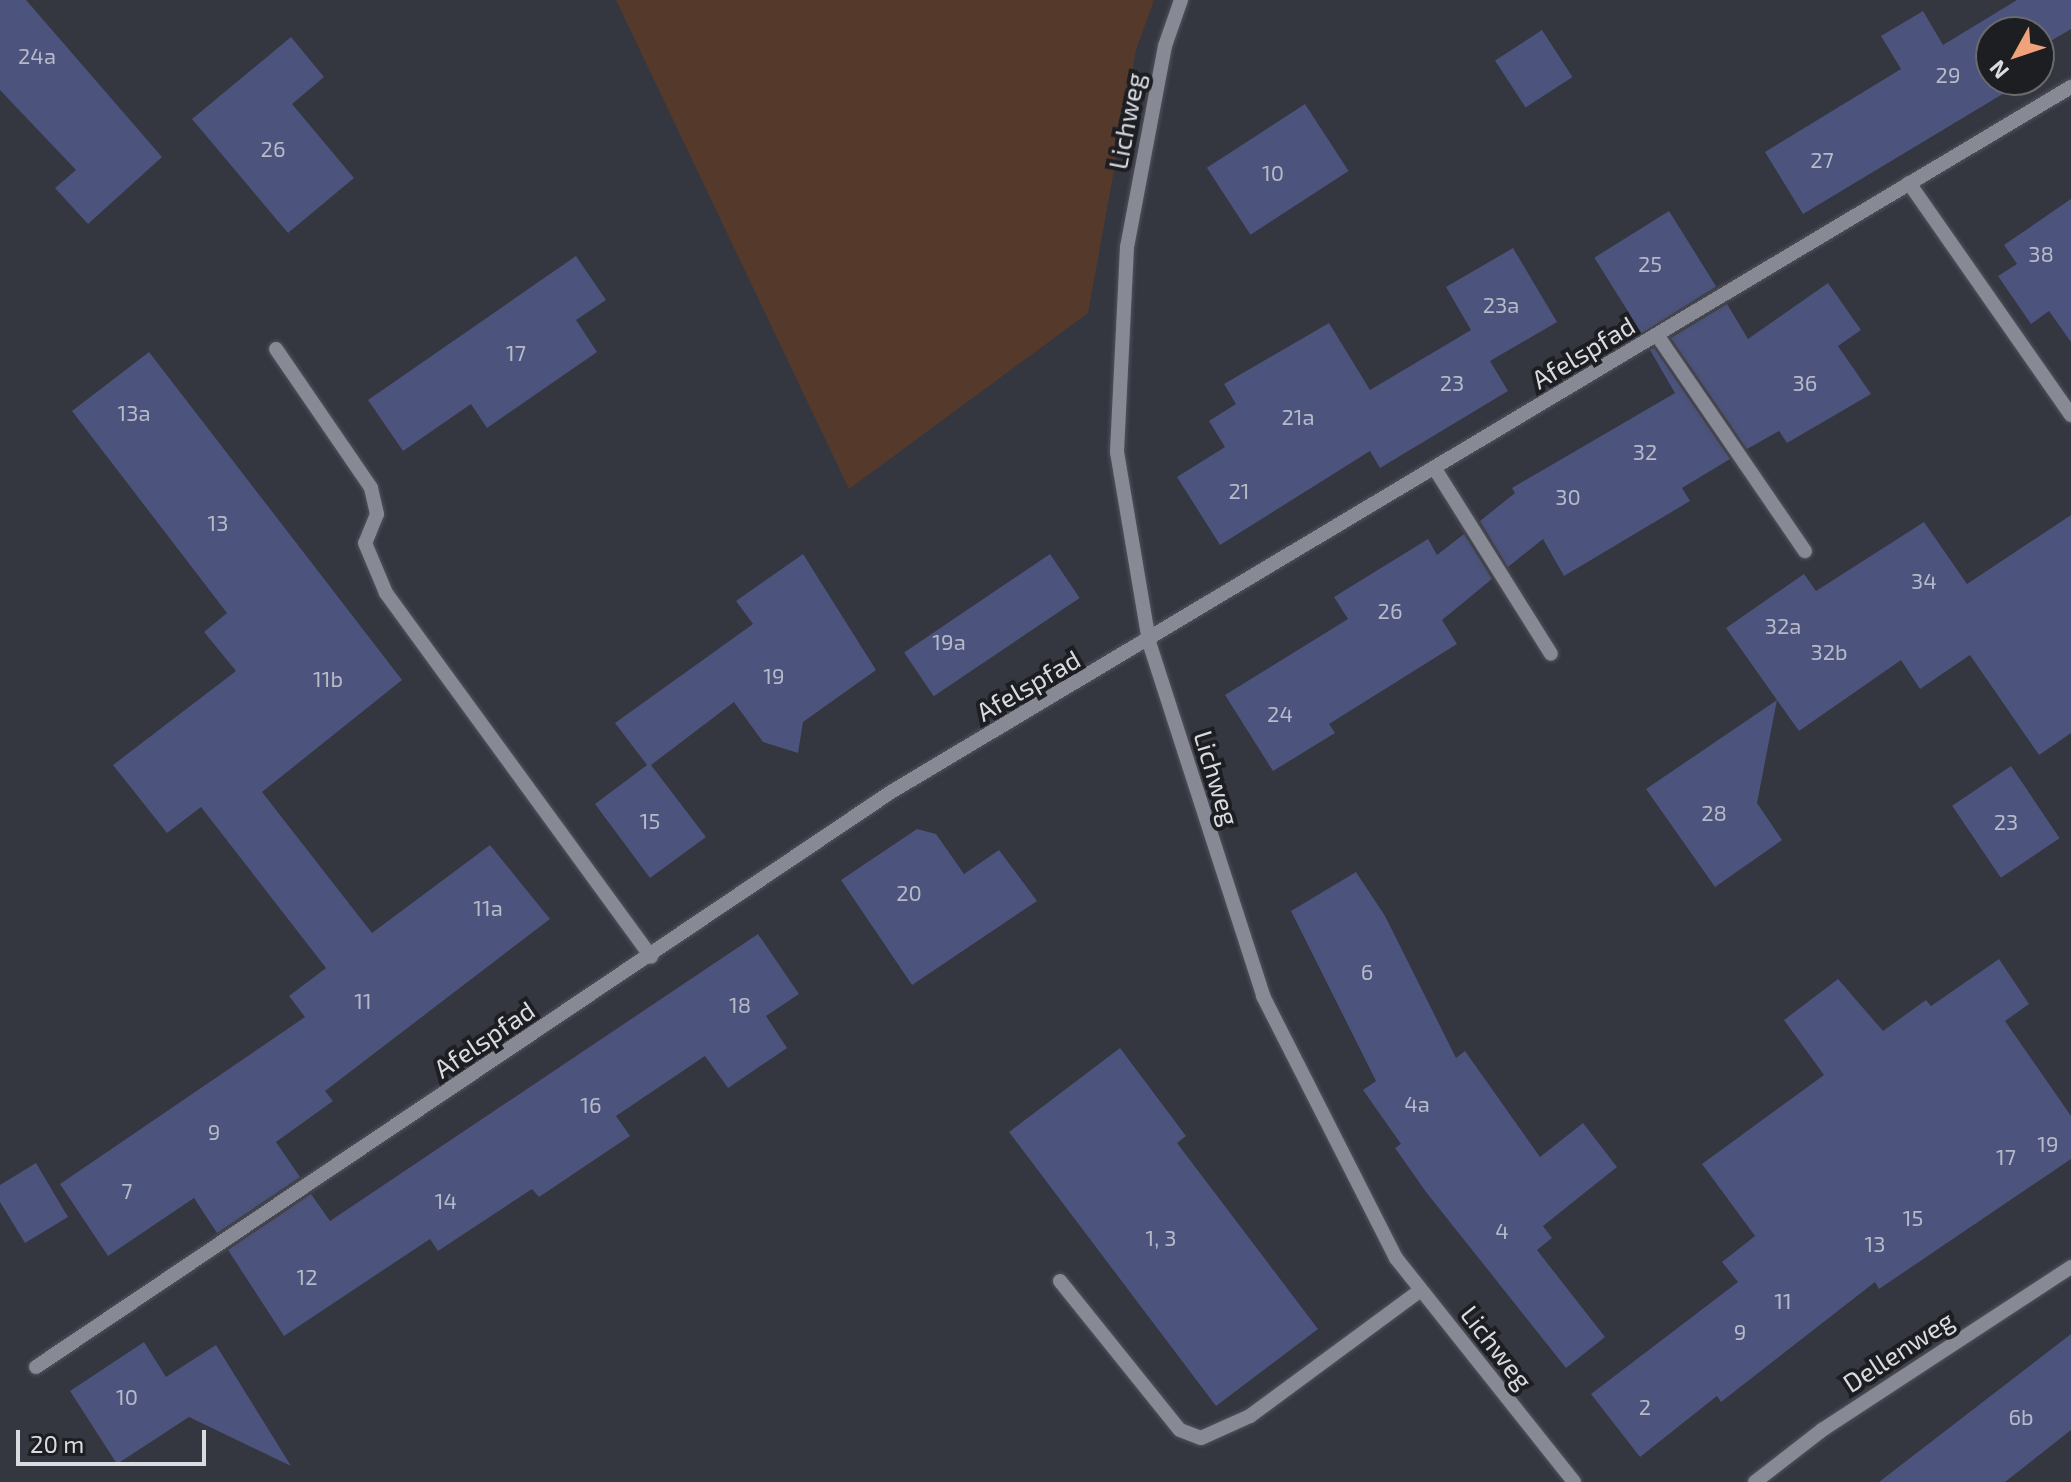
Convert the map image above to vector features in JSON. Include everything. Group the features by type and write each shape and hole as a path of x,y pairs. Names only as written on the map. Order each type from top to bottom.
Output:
{"street":[{"name":"Lichweg","path":"1181,0 1165,46 1126,263 1117,452 1149,642 1263,996 1396,1258 1574,1482"},
{"name":"Afelspfad","path":"36,1367 651,957 891,792 1149,642 2071,87"},
{"path":"1909,183 2071,415"},
{"path":"1657,335 1805,551"},
{"path":"276,349 371,488 377,514 365,543 386,593 651,957"},
{"path":"1435,469 1551,654"},
{"name":"Dellenweg","path":"1755,1482 1822,1430 2071,1267"},
{"path":"1060,1281 1180,1430 1201,1438 1250,1416 1421,1290"}],"shaded area":[{"path":"616,0 1154,0 1136,50 1088,313 849,489"}],"building":[{"path":"0,0 26,0 162,157 88,224 55,188 76,170 0,90"},
{"path":"2017,0 2071,0 2071,29 2055,38 2055,16 1991,16"},
{"path":"1923,11 1943,45 1975,26 1975,96 1999,96 1803,214 1765,152 1901,69 1881,36"},
{"path":"1542,30 1572,77 1526,107 1495,60"},
{"path":"291,37 324,77 292,104 354,178 288,233 192,119"},
{"path":"1305,104 1349,171 1250,235 1207,168"},
{"path":"2071,199 2071,342 2049,311 2031,324 1998,276 2017,264 2004,245"},
{"path":"1669,211 1716,286 1642,333 1594,258"},
{"path":"1513,248 1557,322 1490,361 1508,391 1380,468 1370,451 1220,545 1177,477 1225,447 1209,421 1236,404 1224,384 1329,323 1370,390 1471,330 1446,287"},
{"path":"576,256 606,300 576,320 597,352 487,428 471,404 403,451 368,400"},
{"path":"1828,283 1861,330 1838,346 1871,394 1787,443 1779,431 1747,449 1671,338 1727,304 1748,339"},
{"path":"1654,348 1730,459 1682,488 1690,501 1564,576 1543,539 1508,567 1480,521 1515,493 1512,488 1675,393 1650,350"},
{"path":"149,352 402,680 262,792 372,933 490,845 550,919 325,1091 333,1101 276,1142 300,1177 217,1233 194,1198 108,1256 60,1184 305,1017 289,996 326,968 201,807 167,833 113,765 236,671 204,632 227,613 72,411"},
{"path":"2071,515 2071,733 2039,755 1970,655 1920,689 1901,660 1799,731 1726,628 1804,574 1816,591 1924,522 1967,584"},
{"path":"1464,534 1492,579 1442,620 1457,644 1329,724 1335,733 1273,771 1225,695 1348,619 1334,597 1428,539 1437,555"},
{"path":"803,554 876,670 803,722 798,753 763,742 734,702 651,765 706,837 650,878 595,804 647,765 615,723 753,624 736,601"},
{"path":"1050,554 1080,598 934,696 904,652"},
{"path":"1777,700 1757,803 1782,840 1715,887 1646,789"},
{"path":"2011,766 2060,838 2001,878 1952,806"},
{"path":"917,829 936,834 964,874 999,850 1037,901 912,985 841,880"},
{"path":"1356,872 1385,916 1456,1058 1465,1051 1540,1157 1583,1123 1617,1167 1543,1226 1552,1238 1537,1250 1605,1337 1566,1368 1426,1192 1395,1148 1401,1144 1363,1090 1376,1081 1291,911"},
{"path":"758,934 799,994 766,1016 787,1048 728,1088 705,1056 616,1116 630,1136 539,1197 532,1189 438,1251 430,1239 284,1336 228,1250 311,1194 330,1221"},
{"path":"1999,959 2029,1004 2005,1021 2071,1116 2071,1159 1879,1289 1875,1282 1721,1402 1717,1396 1640,1457 1591,1394 1738,1282 1722,1262 1755,1236 1702,1164 1824,1075 1784,1020 1838,979 1883,1031 1926,1000 1931,1006"},
{"path":"1120,1048 1186,1136 1177,1143 1318,1329 1216,1406 1009,1132"},
{"path":"36,1163 68,1217 25,1243 0,1202 0,1185"},
{"path":"2071,1334 2071,1430 2005,1482 1879,1482"},
{"path":"144,1342 166,1377 216,1345 291,1466 189,1417 117,1464 70,1391"}]}
